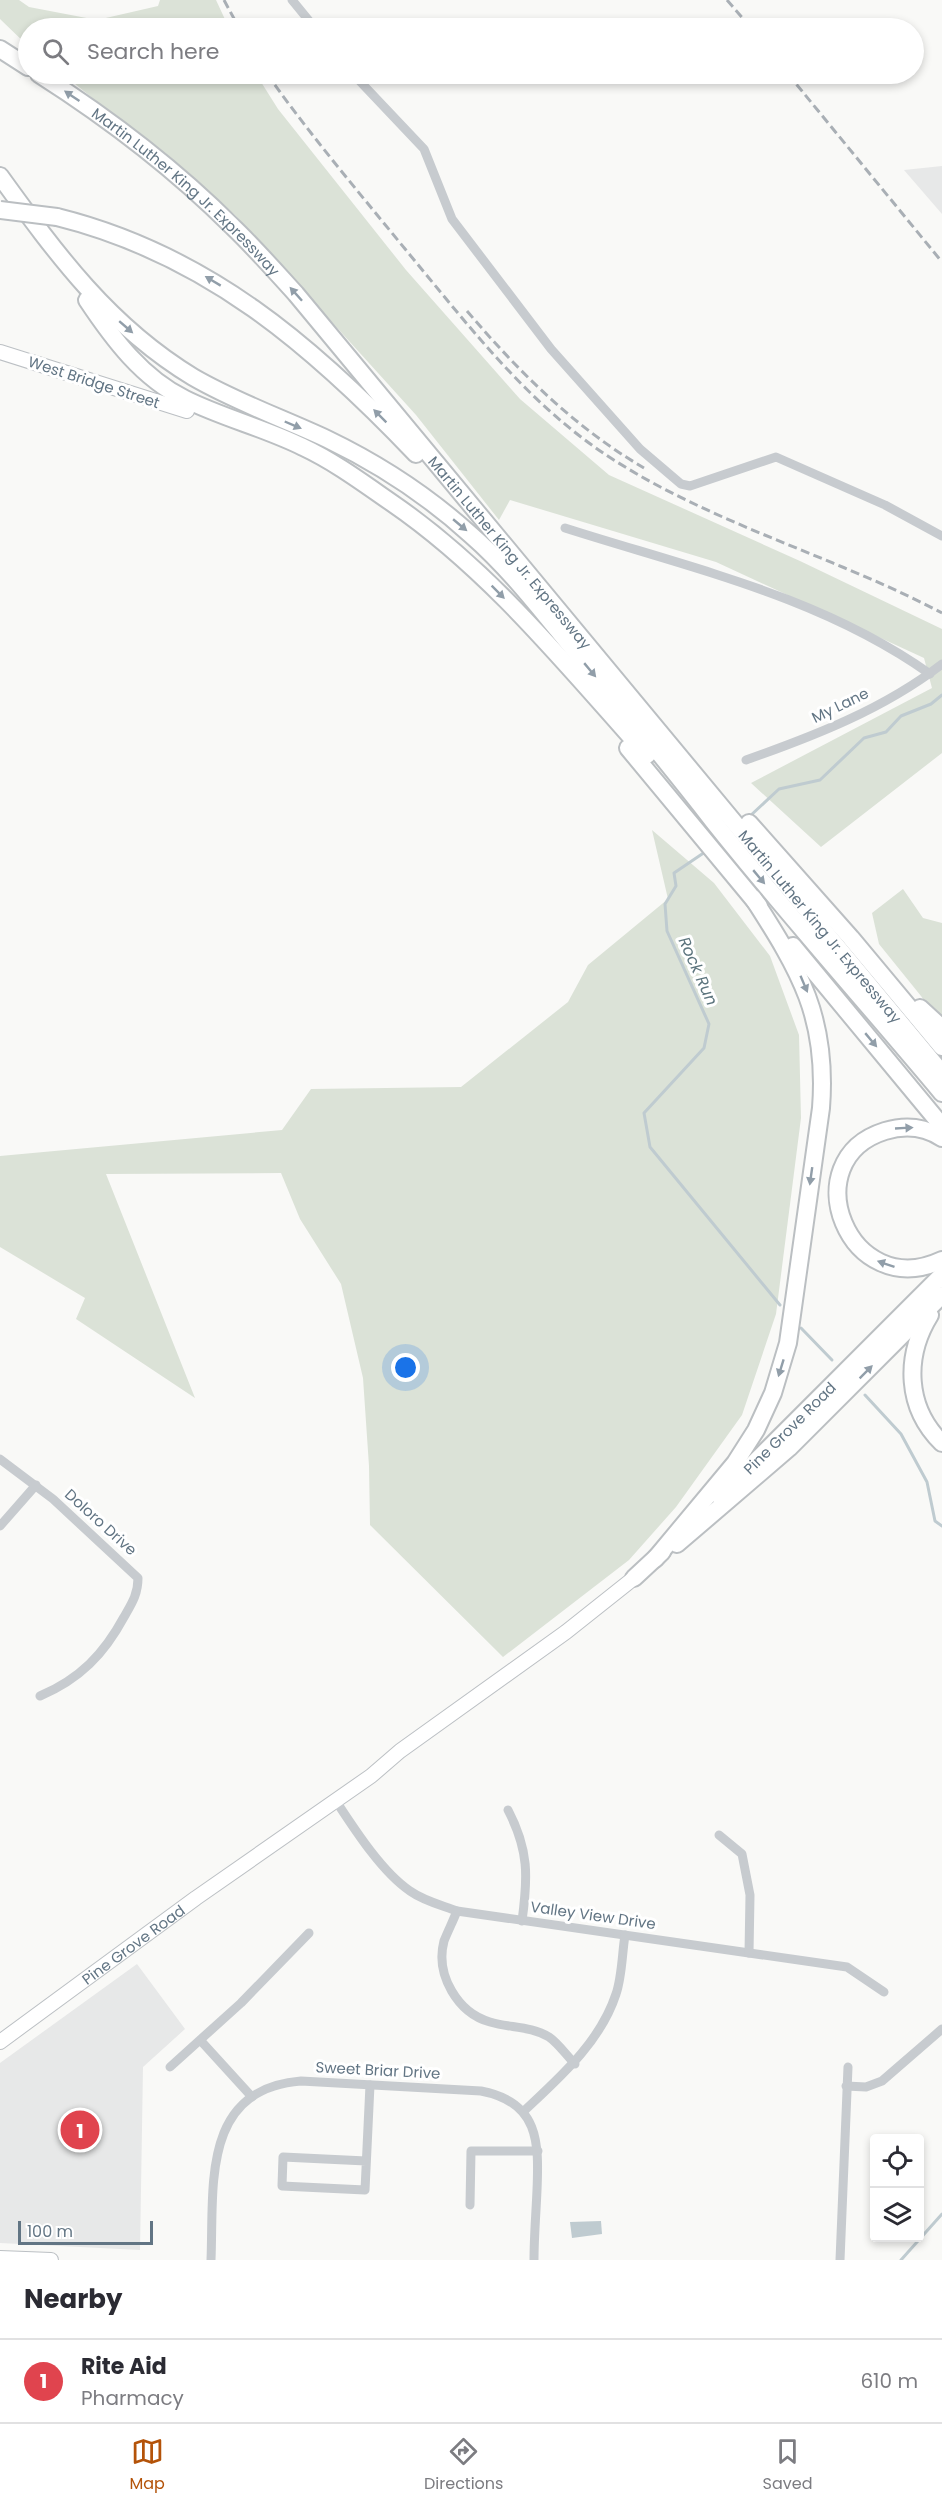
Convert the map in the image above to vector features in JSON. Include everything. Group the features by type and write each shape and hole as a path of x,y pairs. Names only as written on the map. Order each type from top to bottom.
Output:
{"highway":[{"path":"0,49 18,61"},
{"name":"Martin Luther King Jr. Expressway","path":"53,84 104,119 183,182 233,226 316,316 467,501 619,681 717,821"},
{"name":"Martin Luther King Jr. Expressway","path":"0,176 44,238 102,306 137,337 173,364 234,399 364,458 403,482 456,522 521,587 717,821"},
{"path":"0,210 57,217 111,232 158,251 232,293 328,368 467,501"},
{"path":"44,238 113,338 131,359 157,382 185,399 280,436 325,457 448,546 502,596 670,780 851,938 942,1028"},
{"path":"316,316 429,440 717,821 745,847"},
{"path":"187,411 277,443 371,489"},
{"path":"717,821 721,862 942,1126"},
{"name":"Martin Luther King Jr. Expressway","path":"745,847 942,1072"},
{"name":"Martin Luther King Jr. Expressway","path":"745,847 942,1093"},
{"path":"655,1559 711,1495 747,1446 773,1393 788,1343 821,1108 823,1076 821,1046 811,1002 801,978 788,952 753,898"},
{"path":"851,938 942,1047"},
{"path":"942,1138 922,1129 905,1127 888,1130 872,1137 857,1148 845,1164 838,1181 837,1198 840,1217 852,1239 864,1252 880,1263 917,1268 942,1260"},
{"name":"Pine Grove Road","path":"634,1578 787,1432 942,1275"},
{"path":"942,1296 921,1331 914,1354 911,1376 918,1407 928,1427 942,1443"},
{"name":"Pine Grove Road","path":"634,1578 757,1477 942,1296"}],"main road":[{"name":"West Bridge Street","path":"0,352 187,411"},
{"name":"Pine Grove Road","path":"266,1848 336,1801 400,1751 566,1632 634,1578"},
{"name":"Pine Grove Road","path":"0,2042 266,1848 321,1803 400,1751"},
{"path":"0,2258 51,2260"}],"street":[{"path":"292,0 307,18"},
{"path":"362,84 424,149 452,219 551,350 640,449 681,484 690,486 776,457 885,505 942,536"},
{"path":"565,528 718,573 789,598 869,637 930,674"},
{"name":"My Lane","path":"746,760 851,718 930,674 942,664"},
{"name":"Doloro Drive","path":"0,1459 36,1485 138,1578 138,1593 103,1653 63,1684 40,1696"},
{"path":"0,1526 36,1485"},
{"name":"Valley View Drive","path":"336,1801 360,1835 402,1885 421,1898 457,1911 848,1967 884,1992"},
{"path":"508,1810 520,1832 526,1863 527,1887 522,1921"},
{"path":"718,1835 742,1854 750,1895 749,1953"},
{"path":"457,1911 444,1943 442,1960 449,1987 462,2007 488,2022 529,2029 549,2037 575,2064"},
{"path":"170,2067 201,2041 309,1933"},
{"path":"534,2260 538,2151 535,2133 523,2112 575,2064 604,2020 617,1994 625,1935"},
{"path":"846,2086 866,2086 882,2081 942,2029"},
{"path":"201,2041 252,2097"},
{"path":"840,2260 848,2067"},
{"name":"Sweet Briar Drive","path":"211,2260 216,2157 219,2144 233,2115 252,2097 275,2085 288,2082 481,2091 508,2100 523,2112"},
{"path":"366,2161 283,2157 282,2186 365,2190 370,2085"},
{"path":"470,2205 471,2151 538,2151"}],"shaded area":[{"path":"0,0 19,0 29,7 87,18 18,18 18,36 0,19"},
{"path":"160,0 216,0 224,18 106,18 158,6"},
{"path":"75,84 262,84 278,109 406,270 520,399 609,475 800,561 942,629 942,753 821,847 751,783 932,688 924,658 716,562 510,500 499,520 416,415 235,215"},
{"path":"942,166 942,214 904,170"},
{"path":"652,830 714,883 770,956 799,1035 801,1118 776,1314 742,1415 676,1507 629,1560 503,1657 370,1525 369,1466 363,1378 341,1284 300,1219 281,1173 106,1174 195,1398 76,1319 85,1298 0,1247 0,1156 282,1130 311,1089 461,1087 568,1002 588,965 668,899"},
{"path":"903,889 923,918 942,923 942,1026 879,944 872,913"},
{"path":"137,1964 185,2029 143,2067 140,2250 0,2243 0,2063"},
{"path":"601,2221 602,2234 572,2238 570,2222"}],"waterway":[{"name":"Rock Run","path":"750,816 779,789 820,780 864,738 886,732 901,716 931,704 942,695"},
{"name":"Rock Run","path":"705,852 674,873 676,886 665,904 667,931 709,1024 704,1048 644,1113 650,1147 780,1305"},
{"name":"Rock Run","path":"801,1328 832,1360"},
{"name":"Rock Run","path":"865,1395 901,1434 927,1482 935,1521 942,1526"},
{"name":"Rock Run","path":"901,2260 942,2214"}],"railway":[{"path":"224,0 234,18"},
{"path":"727,0 742,18"},
{"path":"274,84 433,284 481,340 531,393 586,441 656,485 696,505 861,575 942,613"},
{"path":"796,84 942,262"},
{"path":"467,311 527,377 549,397 594,435 644,468"}],"place":[{"name":"Rite Aid","path":"80,2130"}]}
